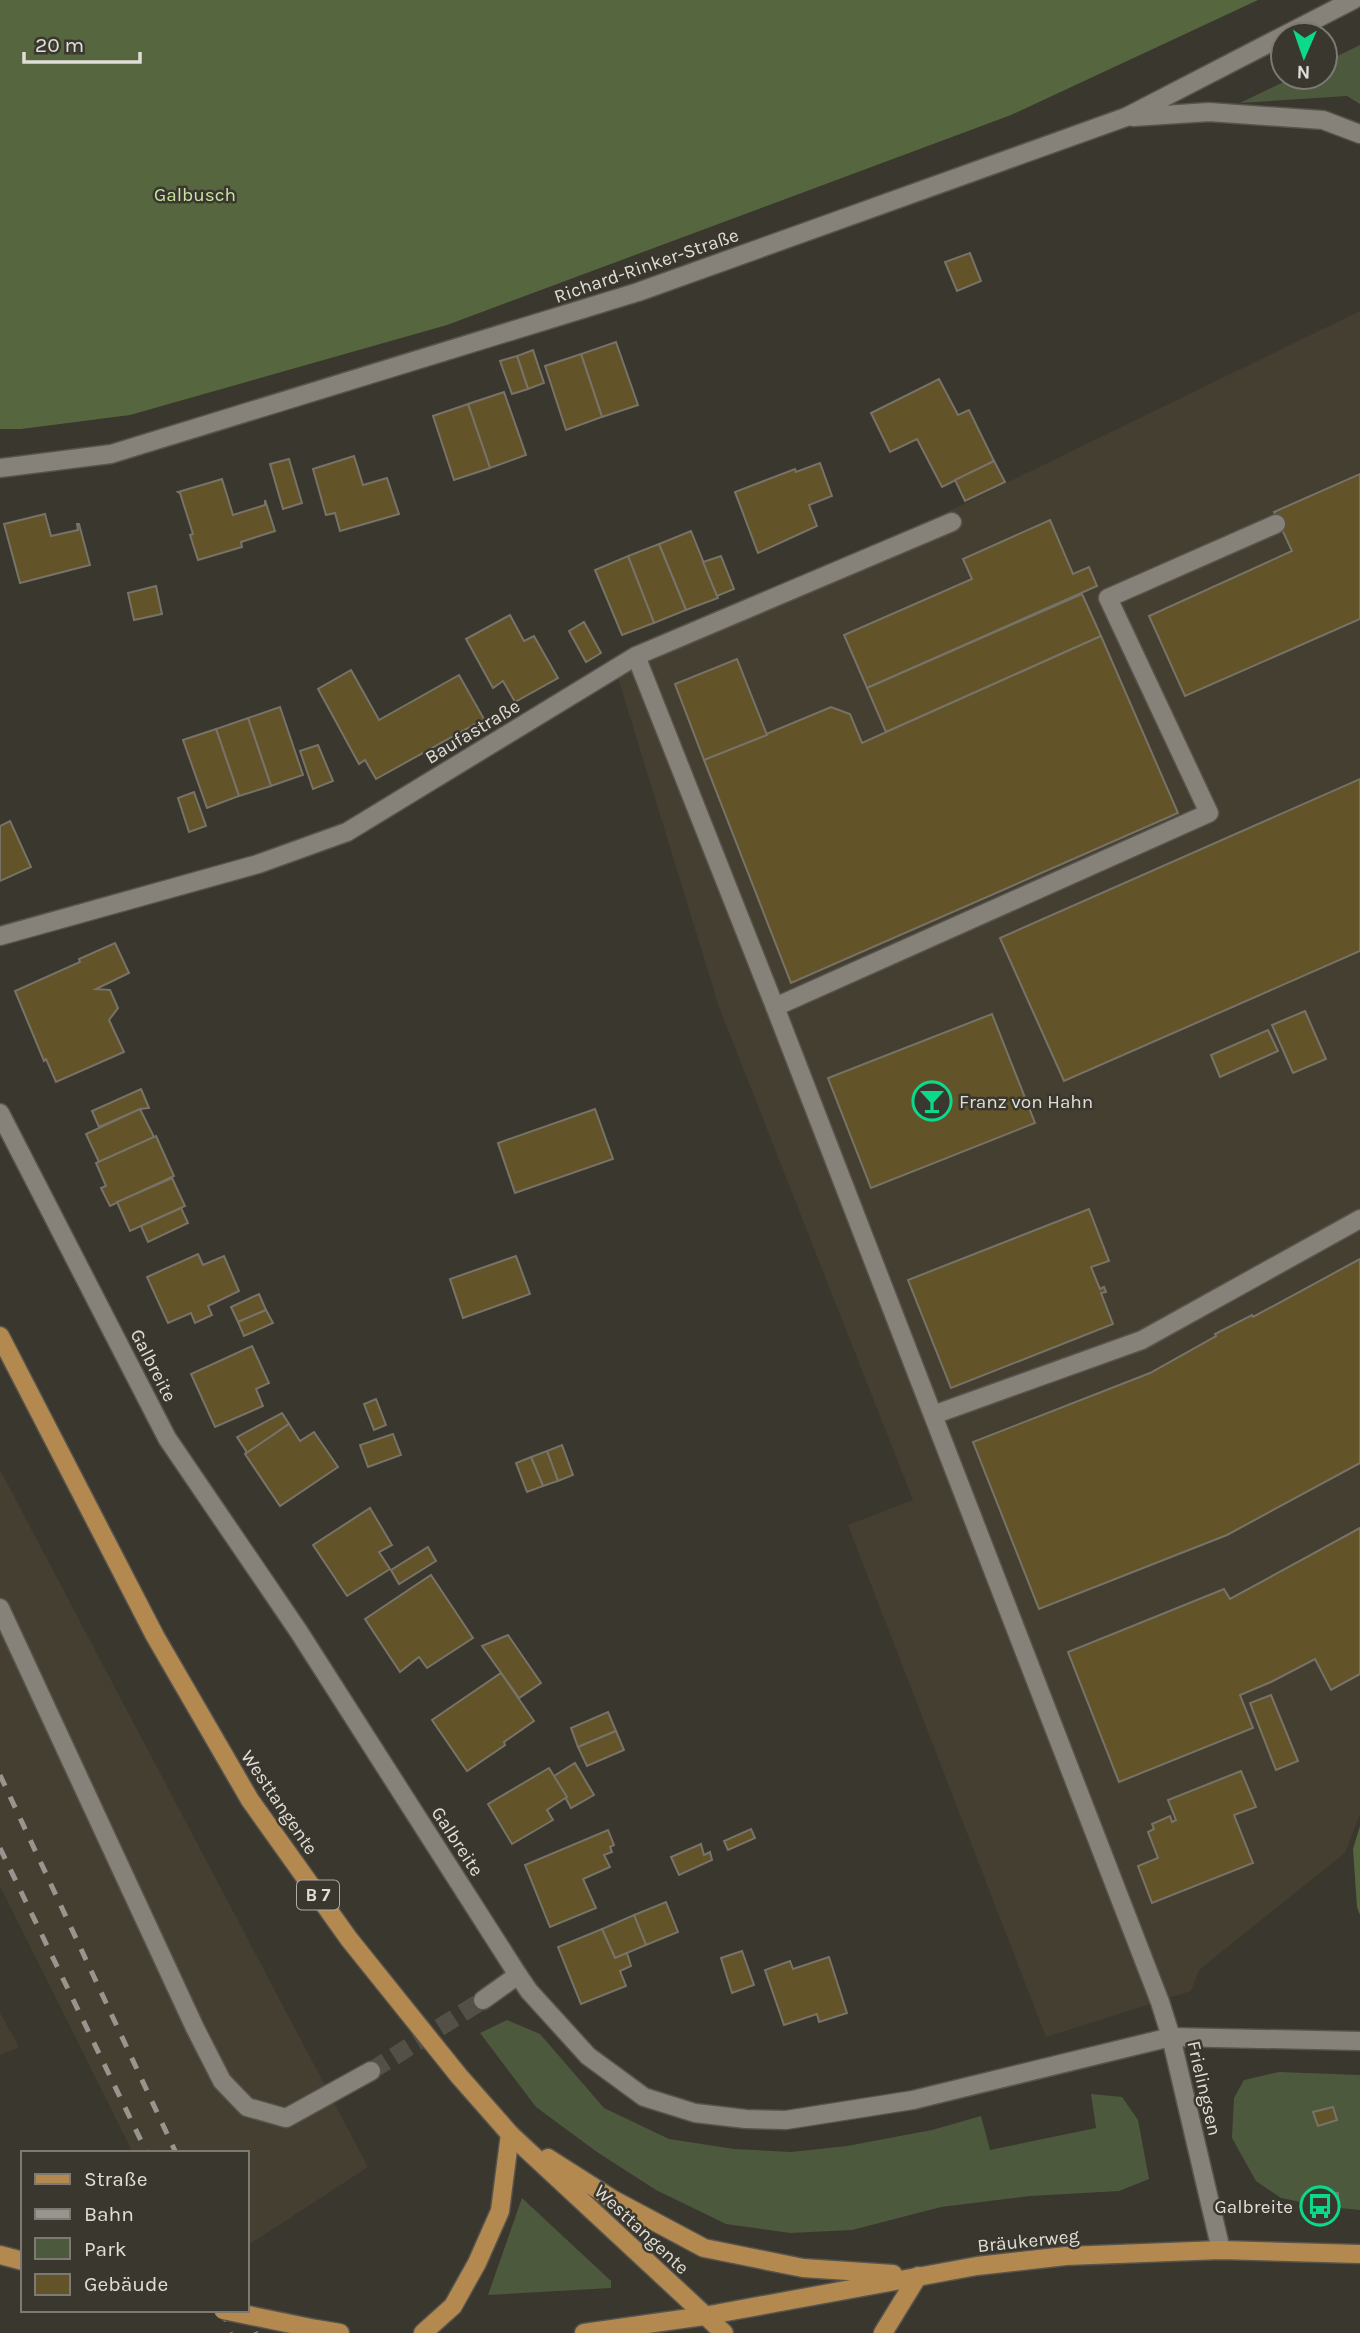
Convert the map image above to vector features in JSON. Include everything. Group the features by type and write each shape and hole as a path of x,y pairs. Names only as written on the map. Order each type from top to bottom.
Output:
{"main road":[{"name":"Westtangente","path":"0,1335 155,1636 250,1801 349,1939 458,2076 509,2134 724,2333"},
{"path":"423,2333 453,2306 477,2263 500,2211 509,2134 614,2200 704,2248 803,2268 918,2276 883,2333"},
{"name":"Bräukerweg","path":"584,2333 704,2316 918,2276 1066,2256 1221,2250 1360,2255"},
{"path":"0,2255 21,2260"},
{"path":"233,2312 340,2333"}],"street":[{"name":"Richard-Rinker-Straße","path":"1313,21 1353,0"},
{"name":"Richard-Rinker-Straße","path":"0,468 111,454 638,292 1126,117 1269,44"},
{"path":"1126,117 1209,113 1323,120 1360,134"},
{"name":"Baufastraße","path":"0,936 258,864 347,832 636,656 952,522"},
{"path":"775,1007 1209,813 1108,598 1276,524"},
{"path":"636,656 775,1007 1171,2037"},
{"name":"Galbreite","path":"0,1113 167,1438 307,1643 518,1975 529,1991 588,2056 644,2097 695,2113 786,2120 913,2101 1171,2037"},
{"path":"933,1415 1142,1339 1360,1219"},
{"path":"0,1608 222,2081 247,2107 286,2118 371,2071"},
{"path":"484,2000 518,1975"},
{"name":"Frielingsen","path":"1221,2250 1171,2037 1360,2041"}],"shaded area":[{"path":"1360,311 1360,1814 1345,1853 1199,1970 1191,1991 1046,2037 848,1525 913,1500 719,1007 618,678 951,510"},
{"path":"0,1470 368,2167 248,2245 248,2151 132,2151 0,1886"},
{"path":"0,2013 19,2047 0,2055"}],"green space":[{"name":"Galbusch","path":"0,0 1258,0 1011,115 447,325 130,415 21,429 0,429"},
{"path":"1360,45 1360,104 1347,96 1240,103 1269,89 1339,91 1339,55"},
{"path":"1360,1826 1360,1915 1357,1907 1353,1849"},
{"path":"507,2020 540,2034 604,2108 669,2139 734,2149 791,2152 847,2146 932,2130 981,2116 990,2150 1096,2128 1091,2094 1122,2097 1138,2120 1149,2179 1119,2191 1030,2196 941,2207 852,2230 790,2233 726,2224 656,2190 597,2152 536,2107 480,2033"},
{"path":"1279,2072 1360,2075 1360,2210 1281,2198 1256,2181 1232,2138 1234,2098 1244,2080"},
{"path":"522,2198 611,2281 611,2288 488,2295"}],"building":[{"path":"970,253 981,281 957,291 945,262"},
{"path":"616,342 638,405 602,417 581,354"},
{"path":"533,350 544,383 528,389 517,356"},
{"path":"581,354 602,417 566,430 545,366"},
{"path":"517,356 528,389 512,394 500,361"},
{"path":"939,379 958,415 969,410 994,461 942,487 917,439 890,452 871,413"},
{"path":"504,392 526,455 490,468 468,404"},
{"path":"468,404 490,468 454,480 433,416"},
{"path":"354,456 363,485 387,478 399,514 340,531 335,513 326,515 313,469"},
{"path":"289,459 302,503 283,509 270,464"},
{"path":"994,461 1005,482 965,501 955,480"},
{"path":"820,463 832,496 809,505 817,526 758,553 735,492 795,469 796,472"},
{"path":"1360,474 1360,619 1185,696 1149,616 1292,551 1274,512"},
{"path":"222,479 233,515 265,505 265,500 275,531 241,542 242,547 198,560 190,535 193,534 178,492"},
{"path":"45,514 51,536 78,530 79,524 90,565 20,583 4,524"},
{"path":"1050,520 1073,574 1089,567 1097,586 867,688 844,635 972,579 963,559"},
{"path":"691,531 718,598 686,610 659,544"},
{"path":"659,544 686,610 654,623 628,556"},
{"path":"628,556 654,623 622,635 595,570"},
{"path":"721,556 734,589 717,596 703,562"},
{"path":"156,586 162,614 134,620 128,593"},
{"path":"1082,594 1101,636 886,732 867,688"},
{"path":"510,615 524,641 534,636 558,678 515,702 503,681 493,688 466,639"},
{"path":"584,622 601,653 586,662 569,631"},
{"path":"1101,636 1178,813 791,983 704,760 831,707 850,714 862,743"},
{"path":"737,659 767,735 704,760 675,684"},
{"path":"351,670 379,720 459,675 484,719 376,779 365,760 359,764 318,689"},
{"path":"280,707 303,775 271,786 248,718"},
{"path":"248,718 271,786 239,796 216,729"},
{"path":"216,729 239,796 207,808 183,740"},
{"path":"318,745 333,781 313,789 300,751"},
{"path":"1360,779 1360,951 1064,1081 1000,938"},
{"path":"194,792 206,826 189,832 178,798"},
{"path":"10,821 31,867 0,881 0,826"},
{"path":"115,943 129,973 96,989 110,990 118,1008 109,1020 124,1052 56,1082 46,1059 44,1061 15,991"},
{"path":"1305,1011 1326,1059 1293,1073 1272,1025"},
{"name":"Franz von Hahn","path":"992,1014 1035,1123 871,1188 828,1078"},
{"path":"1268,1030 1278,1051 1220,1077 1211,1055"},
{"path":"141,1089 149,1108 140,1109 99,1127 92,1111"},
{"path":"140,1109 154,1137 99,1162 86,1134"},
{"path":"595,1109 613,1159 515,1193 498,1143"},
{"path":"156,1136 174,1176 110,1206 101,1188 106,1186 96,1163"},
{"path":"172,1178 185,1206 130,1231 117,1202"},
{"path":"181,1208 188,1223 148,1242 141,1226"},
{"path":"1089,1209 1109,1261 1091,1267 1100,1289 1104,1287 1106,1292 1101,1293 1113,1324 951,1388 908,1280"},
{"path":"198,1254 203,1265 224,1256 239,1291 208,1306 212,1315 195,1323 191,1313 168,1323 147,1277"},
{"path":"516,1256 530,1294 463,1318 450,1279"},
{"path":"1360,1259 1360,1463 1227,1535 1039,1609 973,1442 1150,1373 1216,1336 1215,1334 1252,1315 1253,1317"},
{"path":"259,1294 266,1310 238,1322 231,1307"},
{"path":"266,1310 273,1323 244,1336 238,1322"},
{"path":"252,1346 269,1383 256,1389 263,1406 215,1427 191,1374"},
{"path":"376,1399 386,1425 374,1430 364,1404"},
{"path":"282,1413 289,1424 246,1454 237,1437"},
{"path":"289,1424 300,1441 314,1432 338,1467 280,1506 245,1454"},
{"path":"393,1434 401,1455 368,1467 360,1445"},
{"path":"562,1445 573,1475 558,1481 547,1451"},
{"path":"547,1451 558,1481 543,1486 531,1457"},
{"path":"531,1457 543,1486 527,1492 516,1463"},
{"path":"370,1508 392,1545 379,1552 390,1569 347,1596 313,1545"},
{"path":"1360,1528 1360,1674 1331,1690 1315,1659 1240,1695 1253,1728 1119,1782 1068,1652 1224,1589 1230,1599"},
{"path":"428,1547 436,1561 399,1584 391,1570"},
{"path":"431,1575 473,1638 427,1668 419,1657 400,1672 365,1619"},
{"path":"508,1635 541,1683 519,1698 482,1646"},
{"path":"501,1673 534,1721 467,1771 432,1720"},
{"path":"1271,1695 1298,1761 1276,1770 1250,1703"},
{"path":"608,1712 616,1731 578,1747 571,1728"},
{"path":"616,1731 624,1750 587,1766 578,1747"},
{"path":"575,1763 594,1795 571,1808 554,1776"},
{"path":"549,1768 567,1797 547,1810 553,1820 512,1844 488,1804"},
{"path":"1241,1771 1256,1807 1234,1815 1253,1863 1152,1903 1138,1866 1158,1858 1148,1832 1154,1829 1152,1824 1170,1816 1172,1822 1176,1820 1168,1800"},
{"path":"751,1829 755,1838 728,1850 724,1841"},
{"path":"608,1830 614,1845 610,1847 612,1852 604,1855 610,1867 583,1879 596,1908 550,1927 525,1865"},
{"path":"701,1844 704,1855 710,1852 712,1860 679,1875 671,1857"},
{"path":"666,1902 678,1932 646,1945 634,1915"},
{"path":"634,1915 646,1945 615,1958 602,1929"},
{"path":"602,1929 615,1958 627,1953 631,1966 620,1971 626,1986 581,2004 558,1947"},
{"path":"742,1951 754,1985 732,1993 721,1958"},
{"path":"829,1957 847,2013 819,2022 817,2014 784,2025 765,1970 790,1961 793,1969"},
{"path":"1333,2107 1337,2120 1318,2126 1313,2112"},
{"path":"1312,2193 1338,2193 1338,2206 1312,2206"}],"tunnel":[{"path":"371,2071 483,2000"}],"railway":[{"path":"0,1775 175,2151"},
{"path":"0,1848 146,2151"},
{"path":"223,2312 231,2333"},
{"path":"247,2312 256,2333"}],"place":[{"name":"Franz von Hahn","path":"932,1101"},
{"name":"Galbreite","path":"1320,2206"}]}
